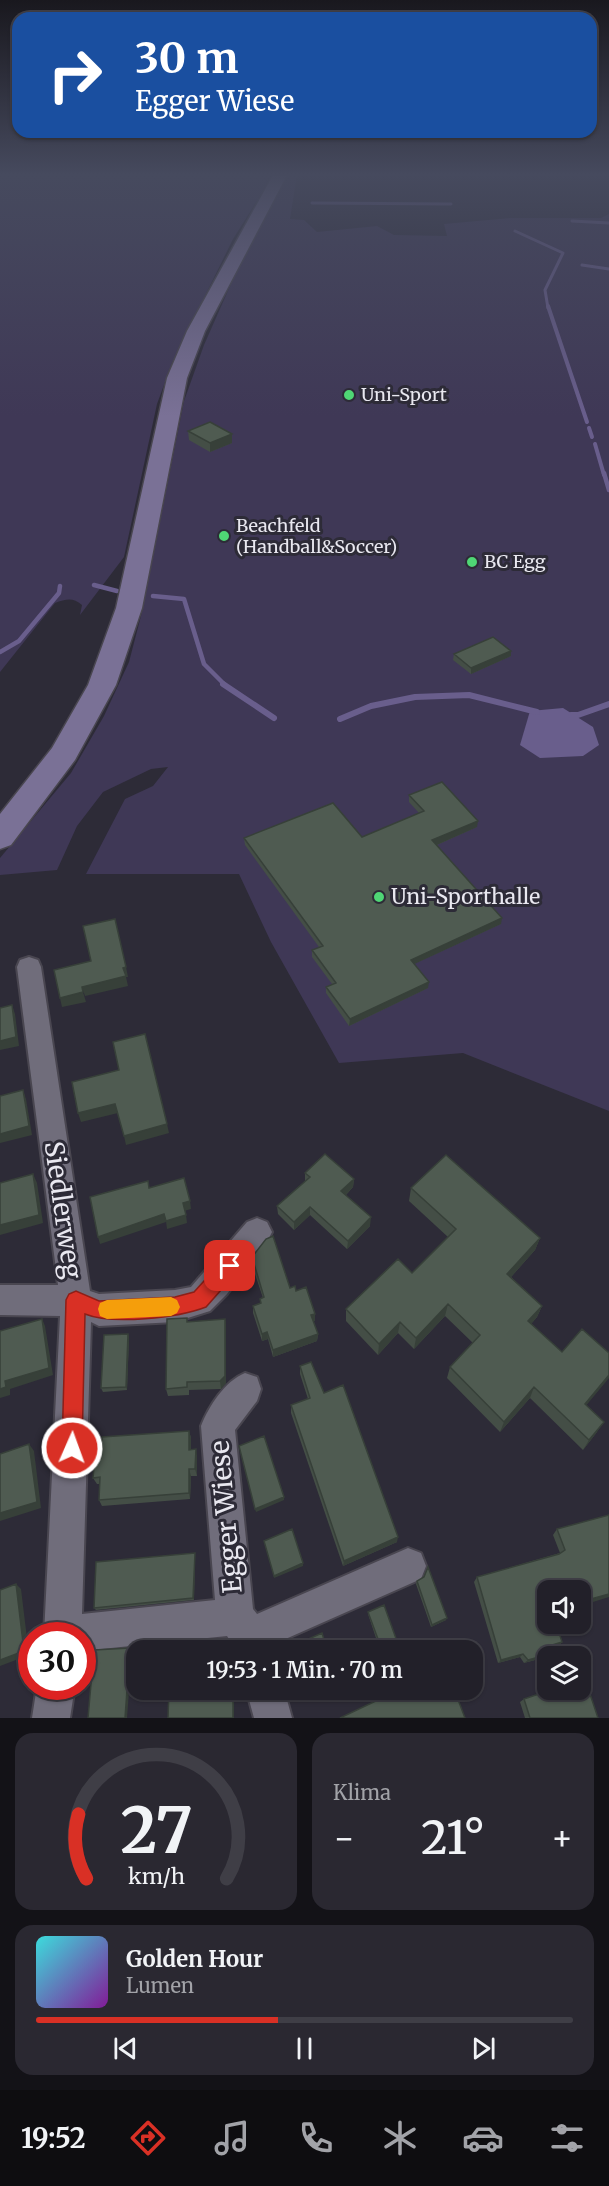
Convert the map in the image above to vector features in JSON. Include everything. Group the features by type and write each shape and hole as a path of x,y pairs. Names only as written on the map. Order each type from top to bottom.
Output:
{"main road":[{"path":"0,837 64,753 102,686 129,608 177,378 201,320 236,255"}],"street":[{"name":"Siedlerweg","path":"29,967 76,1300 64,1622"},
{"path":"0,1300 76,1300 99,1310 175,1306 199,1300 216,1283 257,1232"},
{"name":"Egger Wiese","path":"245,1389 218,1426 247,1634"},
{"name":"Egger Wiese","path":"96,1634 247,1634 408,1566"},
{"path":"51,1718 54,1700"},
{"path":"268,1700 273,1718"}],"shaded area":[{"path":"0,255 225,255 172,363 157,404 124,557 80,615 82,605 76,601 66,600 55,603 0,672"},
{"path":"244,255 609,255 609,1111 463,1053 339,1063 271,942 239,874 86,874 125,799 153,786 168,767 151,769 103,792 77,826 57,870 0,875 0,858 71,773 104,716 129,662 142,612 184,401 204,345"},
{"path":"563,708 593,727 599,745 583,756 540,758 520,745 530,711"}],"building":[{"path":"210,422 232,434 210,443 188,431"},
{"path":"493,637 511,651 471,668 454,654"},
{"name":"Uni-Sporthalle","path":"442,782 478,821 432,840 502,918 411,960 429,982 350,1019 326,987 336,983 312,950 323,946 244,838 333,803 362,837 424,811 409,795"},
{"path":"115,919 126,976 82,987 83,992 60,998 54,970 91,961 83,926"},
{"path":"12,1005 16,1037 0,1041 0,1008"},
{"path":"145,1034 167,1124 124,1136 115,1104 78,1113 72,1082 119,1070 113,1042"},
{"path":"23,1090 29,1126 0,1134 0,1096"},
{"path":"325,1154 354,1179 341,1191 371,1217 348,1241 310,1207 294,1222 277,1206 310,1177 305,1173"},
{"path":"446,1155 540,1238 507,1274 542,1306 528,1321 562,1352 582,1329 609,1353 609,1375 585,1404 604,1422 589,1440 534,1387 504,1422 450,1367 480,1335 448,1304 416,1338 400,1322 379,1344 346,1309 398,1259 412,1273 456,1229 411,1188"},
{"path":"33,1174 39,1215 0,1225 0,1183"},
{"path":"184,1178 190,1201 183,1203 186,1215 166,1221 164,1214 98,1237 90,1197 148,1181 149,1188"},
{"path":"273,1236 290,1288 295,1286 296,1291 306,1287 315,1314 311,1315 318,1334 273,1350 267,1332 262,1334 253,1306 261,1303 260,1299 264,1297 252,1257 266,1239"},
{"path":"187,1318 187,1322 225,1319 225,1376 220,1381 187,1382 187,1387 166,1389 167,1319"},
{"path":"42,1319 49,1368 5,1381 6,1387 0,1389 0,1331"},
{"path":"128,1334 126,1387 101,1388 104,1335"},
{"path":"311,1362 324,1393 343,1385 398,1537 344,1561 291,1405 310,1398 300,1366"},
{"path":"189,1431 189,1450 196,1449 195,1469 189,1469 189,1493 99,1500 100,1477 93,1478 95,1456 101,1455 102,1437"},
{"path":"264,1436 284,1497 255,1509 239,1446"},
{"path":"29,1444 37,1502 0,1513 0,1454"},
{"path":"609,1515 609,1594 591,1599 591,1580 537,1580 537,1634 559,1634 562,1642 549,1646 537,1646 537,1658 528,1660 523,1654 501,1660 477,1577 559,1554 565,1550 557,1529"},
{"path":"292,1529 303,1563 274,1576 264,1541"},
{"path":"195,1553 193,1598 94,1608 96,1562"},
{"path":"428,1567 447,1618 432,1625 417,1581 424,1577"},
{"path":"16,1584 21,1622 18,1622 18,1653 0,1660 0,1590"},
{"path":"384,1605 396,1640 378,1640 368,1612"},
{"path":"322,1633 324,1640 306,1640"},
{"path":"126,1648 125,1718 88,1718 90,1700 96,1700 96,1650"},
{"path":"537,1695 537,1700 591,1700 591,1697 598,1718 530,1718 524,1699"},
{"path":"169,1700 233,1700 233,1718 168,1718"},
{"path":"378,1700 458,1700 465,1718 340,1718"}],"waterway":[{"path":"548,308 545,290 562,255"},
{"path":"582,265 609,269"},
{"path":"548,306 587,422"},
{"path":"589,428 592,437"},
{"path":"595,444 604,475"},
{"path":"604,473 609,490"},
{"path":"94,585 117,591"},
{"path":"0,652 19,641 59,593 60,586"},
{"path":"153,596 184,599 204,664 226,686"},
{"path":"226,686 274,718"},
{"path":"340,719 371,706 415,697 469,695 537,712"},
{"path":"571,715 578,715 609,704"}],"slow traffic":[{"path":"107,1309 171,1307"}],"place":[{"name":"Uni-Sport","path":"349,395"},
{"name":"Beachfeld (Handball&Soccer)","path":"224,536"},
{"name":"BC Egg","path":"472,562"},
{"name":"Uni-Sporthalle","path":"379,897"}],"route":[{"path":"72,1448 76,1300 99,1310 175,1306 199,1300 230,1266"}]}
